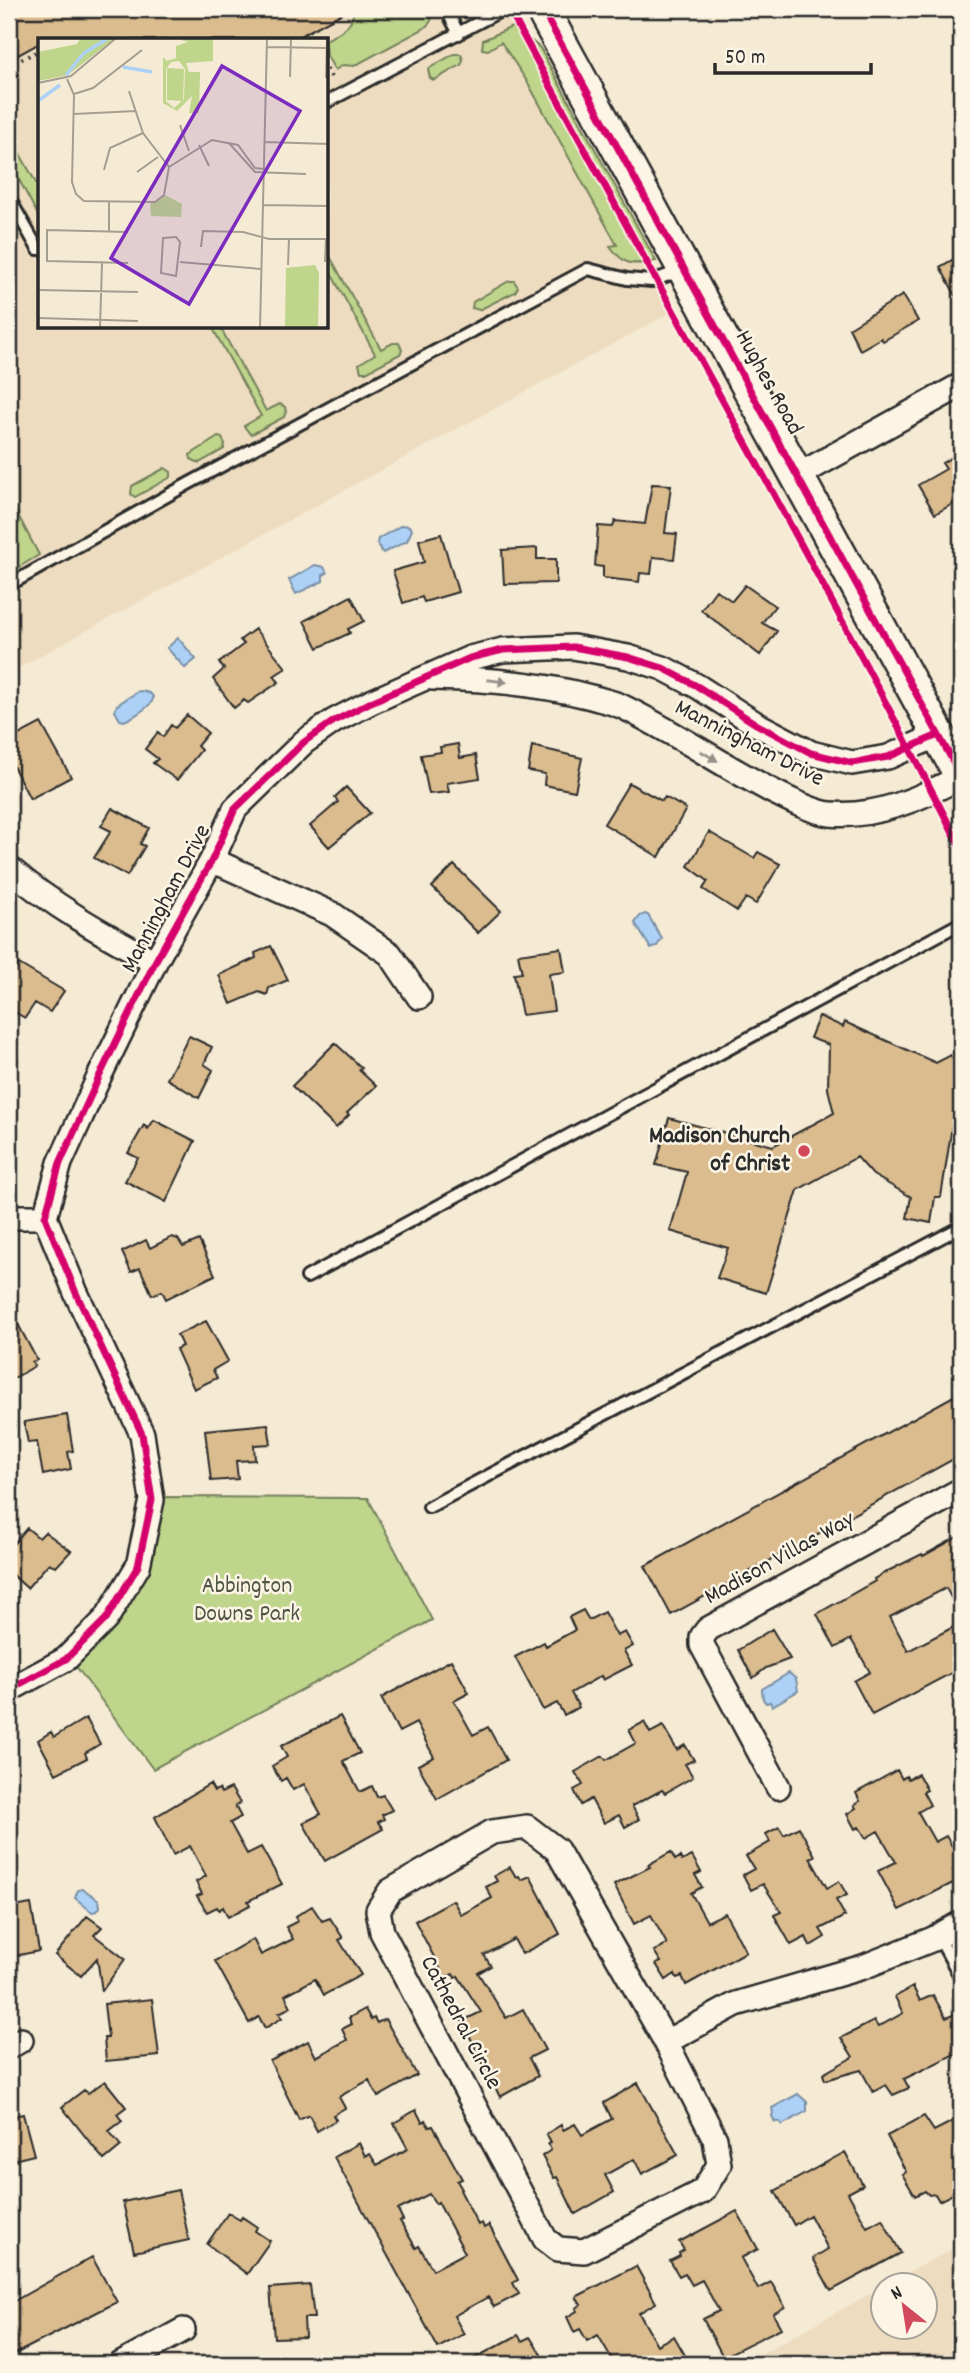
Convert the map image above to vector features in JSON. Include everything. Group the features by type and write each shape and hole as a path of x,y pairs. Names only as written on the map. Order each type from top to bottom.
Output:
{"main road":[{"name":"Hughes Road","path":"542,9 961,776"}],"street":[{"path":"797,476 961,385"},
{"name":"Manningham Drive","path":"45,1217 60,1163 155,962 212,860 235,809 304,742 334,721 470,658 503,650 573,647 628,657 663,668 697,686 756,724 811,753 852,763 888,757 938,735"},
{"name":"Manningham Drive","path":"429,677 488,679 545,687 619,705 765,787 790,800 828,814 871,811 905,802 933,792 961,776"},
{"path":"212,860 332,914 390,954 419,997"},
{"path":"9,868 38,893 77,919 155,962"},
{"path":"9,1217 45,1217 76,1293 142,1434 152,1500 138,1566 106,1619 66,1659 9,1690"},
{"name":"Madison Villas Way","path":"778,1787 702,1645 702,1637 708,1629 961,1490"},
{"name":"Cathedral Circle","path":"527,1827 557,1850 666,2042 715,2139 719,2165 703,2191 584,2251 558,2249 545,2239 525,2202 382,1932 378,1910 390,1891 492,1832 527,1827"},
{"path":"666,2042 736,2004 863,1967 961,1923"},
{"path":"121,2364 183,2330"}],"lane":[{"path":"446,9 459,34"},
{"path":"329,101 504,9"},
{"path":"9,198 38,249"},
{"path":"9,585 188,484 588,269 627,279 652,281 684,269"},
{"path":"307,1277 961,923"},
{"path":"429,1507 961,1227"},
{"path":"937,1936 961,1978"}],"path":[{"path":"9,66 36,52 38,56"},
{"path":"329,73 331,77"}],"shaded area":[{"path":"9,9 505,9 670,313 9,673"},
{"path":"961,2244 961,2364 743,2364 869,2294 869,2342 939,2342 939,2272 910,2272"}],"green space":[{"path":"354,9 433,9 431,20 423,29 354,66 343,65 335,70 329,60 329,38 348,25"},
{"path":"514,26 540,48 656,261 630,263 615,253 610,246 617,245 528,83 501,42 488,50 482,49 483,40"},
{"path":"454,54 461,54 461,65 434,80 430,78 428,69"},
{"path":"9,134 38,186 38,215 9,161"},
{"path":"329,255 381,349 399,343 402,350 400,354 361,372 359,364 375,354 329,270"},
{"path":"509,281 514,281 518,287 515,292 479,310 472,308 473,302"},
{"path":"213,329 221,329 266,411 280,404 285,407 284,417 250,434 244,426 261,416"},
{"path":"218,437 222,438 225,444 224,449 199,463 191,459 190,455"},
{"path":"165,468 171,472 171,477 135,497 131,494 132,486"},
{"path":"9,498 39,555 9,573"},
{"name":"Abbington Downs Park","path":"164,1497 368,1498 432,1620 153,1769 75,1665 112,1628 137,1590 154,1548"}],"water":[{"path":"402,525 409,526 412,530 407,541 383,553 377,543 378,539"},
{"path":"315,565 324,567 327,573 323,575 323,581 296,594 289,580"},
{"path":"178,638 196,659 185,668 167,648"},
{"path":"139,691 153,696 152,701 135,715 124,721 120,720 115,711 117,705"},
{"path":"645,914 662,939 651,949 635,923"},
{"path":"789,1673 796,1679 798,1691 772,1706 770,1702 766,1703 762,1689"},
{"path":"83,1889 99,1900 100,1907 97,1911 92,1912 75,1898 78,1890"},
{"path":"798,2094 807,2102 807,2111 782,2125 775,2122 772,2108"}],"building":[{"path":"9,9 350,9 297,38 38,38 38,44 9,60"},
{"path":"961,255 961,305 940,267"},
{"path":"903,295 918,321 883,341 881,338 860,350 849,328"},
{"path":"961,452 961,499 935,514 918,485 946,469 942,463"},
{"path":"652,484 671,485 665,533 677,534 674,559 653,557 651,574 640,573 639,582 603,578 603,567 595,566 598,526 613,527 615,521 645,524"},
{"path":"441,534 458,592 424,602 422,597 403,603 393,571 424,562 419,540"},
{"path":"537,548 537,559 556,559 556,583 504,584 502,550"},
{"path":"745,585 775,606 762,623 777,631 760,655 701,610 716,590 732,601"},
{"path":"351,596 364,621 348,629 350,633 318,648 304,621"},
{"path":"255,629 286,668 274,676 279,682 248,703 244,700 234,708 213,679 224,669 219,663 244,644 240,640"},
{"path":"187,715 208,733 197,746 201,750 177,780 153,763 158,759 145,749 158,732 163,737 171,725 175,728"},
{"path":"41,723 71,777 30,799 9,758 9,740"},
{"path":"458,744 460,758 476,755 480,778 447,783 449,792 429,794 421,755 441,752 440,747"},
{"path":"532,746 582,758 575,791 544,785 545,774 528,771"},
{"path":"629,783 662,801 665,797 686,809 659,857 604,824"},
{"path":"346,787 370,813 329,847 310,826 338,802 335,797"},
{"path":"112,808 149,828 140,844 145,846 127,876 94,858 111,831 101,826"},
{"path":"709,832 754,858 758,852 780,864 756,904 746,898 737,911 703,889 708,881 688,866"},
{"path":"454,865 501,911 478,933 432,887"},
{"path":"271,946 288,980 269,988 267,995 259,992 231,1004 219,975 256,958 255,953"},
{"path":"561,948 565,972 549,974 554,1011 522,1015 514,974 522,973 518,954"},
{"path":"19,964 64,991 50,1012 35,1003 25,1018 9,1009 9,980"},
{"name":"Madison Church of Christ","path":"819,1016 843,1027 845,1022 936,1063 951,1055 961,1074 961,1097 956,1100 941,1197 935,1197 931,1223 907,1218 911,1197 873,1175 857,1157 798,1190 766,1293 717,1278 728,1248 670,1231 687,1172 656,1165 669,1118 773,1146 834,1113 828,1089 829,1045 810,1038"},
{"path":"189,1036 212,1047 204,1064 213,1070 199,1098 167,1079"},
{"path":"335,1043 362,1068 359,1070 376,1086 347,1113 349,1115 336,1128 292,1086"},
{"path":"154,1120 195,1141 166,1202 125,1181 138,1158 128,1153 144,1125 148,1129"},
{"path":"172,1237 178,1239 183,1247 199,1240 215,1275 166,1299 162,1291 152,1295 140,1268 131,1272 122,1252 146,1240 150,1248"},
{"path":"9,1307 37,1360 32,1362 35,1366 9,1381"},
{"path":"206,1321 228,1361 213,1370 217,1378 194,1389 176,1349 182,1346 177,1335"},
{"path":"961,1392 961,1455 671,1615 645,1566"},
{"path":"67,1415 73,1451 68,1452 71,1469 43,1475 37,1442 28,1443 24,1422"},
{"path":"268,1424 271,1444 254,1445 255,1460 236,1461 238,1479 211,1481 205,1430"},
{"path":"27,1528 39,1538 45,1532 71,1551 56,1567 49,1563 27,1588 9,1572 9,1549"},
{"path":"961,1535 961,1616 946,1588 890,1617 908,1651 961,1623 961,1668 872,1715 854,1681 870,1672 851,1639 835,1648 817,1614 888,1571"},
{"path":"583,1610 589,1620 604,1612 617,1636 625,1632 633,1646 624,1651 632,1665 603,1680 601,1676 571,1693 579,1707 564,1715 557,1703 543,1710 515,1657 544,1642 546,1646 575,1630 569,1617"},
{"path":"772,1629 790,1659 766,1668 753,1678 738,1650"},
{"path":"451,1660 469,1693 454,1701 473,1735 488,1727 506,1760 437,1799 418,1765 434,1757 416,1723 399,1732 381,1698"},
{"path":"340,1716 360,1753 343,1761 360,1792 372,1786 377,1797 383,1795 392,1810 382,1815 384,1819 378,1822 383,1829 325,1861 303,1823 321,1814 304,1784 293,1790 286,1778 281,1781 272,1766 287,1757 281,1746"},
{"path":"86,1718 100,1744 85,1753 87,1758 56,1774 38,1740 51,1732 54,1737"},
{"path":"644,1722 650,1733 663,1726 677,1750 685,1745 694,1760 685,1764 693,1777 665,1793 662,1790 632,1806 639,1819 625,1827 619,1815 604,1823 591,1799 581,1805 574,1790 583,1785 575,1772 603,1756 606,1760 636,1743 629,1730"},
{"path":"897,1770 902,1779 918,1774 927,1790 923,1792 930,1805 918,1812 935,1842 946,1836 952,1846 956,1845 961,1853 961,1862 956,1865 958,1869 953,1871 959,1880 899,1910 878,1871 896,1862 878,1831 866,1838 859,1827 855,1829 847,1814 856,1808 854,1805 860,1801 856,1793"},
{"path":"210,1784 214,1791 219,1789 221,1793 231,1788 240,1803 235,1806 241,1817 230,1823 247,1854 261,1847 282,1884 248,1901 250,1905 228,1917 223,1907 207,1912 197,1896 202,1894 196,1882 206,1876 190,1846 173,1855 155,1817"},
{"path":"779,1827 784,1835 799,1827 815,1856 810,1858 827,1888 839,1881 847,1895 836,1900 845,1916 820,1929 825,1937 810,1946 806,1937 791,1945 774,1915 781,1912 763,1884 751,1890 743,1875 754,1869 746,1856 770,1842 766,1834"},
{"path":"671,1852 675,1860 680,1857 682,1861 692,1856 701,1872 695,1875 702,1887 691,1893 707,1922 725,1913 746,1952 686,1985 682,1976 677,1978 675,1974 666,1980 656,1964 661,1962 654,1951 667,1944 651,1915 634,1924 614,1885 650,1867 648,1865"},
{"path":"510,1867 521,1880 530,1876 560,1934 522,1954 514,1939 484,1955 491,1966 478,1973 506,2018 523,2009 545,2050 529,2058 538,2076 500,2097 462,2021 481,2012 458,1976 455,1978 453,1974 445,1978 415,1921 453,1900 461,1915 492,1898 486,1887 497,1881 494,1876"},
{"path":"31,1904 39,1951 14,1956 12,1951 9,1951 9,1908"},
{"path":"312,1906 322,1921 330,1918 343,1938 339,1940 361,1975 324,1995 315,1979 285,1995 291,2007 279,2013 282,2018 265,2028 259,2017 249,2023 215,1961 253,1939 261,1955 293,1939 286,1927 298,1921 296,1916"},
{"path":"87,1916 102,1927 94,1935 125,1959 102,1991 97,1958 81,1976 55,1955"},
{"path":"913,1987 920,2001 933,1995 946,2018 955,2014 961,2030 954,2034 961,2051 904,2079 909,2088 893,2095 886,2085 873,2092 861,2070 825,2080 823,2074 853,2057 841,2038 874,2021 878,2027 903,2013 895,1997"},
{"path":"152,1999 159,2056 106,2061 104,2038 108,2038 104,2004"},
{"path":"365,2009 371,2020 374,2018 377,2023 385,2019 417,2075 378,2097 369,2080 339,2097 345,2108 333,2115 336,2120 317,2131 309,2115 299,2120 270,2061 308,2041 316,2057 347,2040 342,2029 352,2024 349,2018"},
{"path":"105,2081 126,2107 117,2114 122,2121 109,2131 121,2146 104,2160 62,2107 84,2090 88,2093"},
{"path":"638,2083 678,2155 642,2174 634,2159 605,2175 614,2192 575,2214 557,2177 554,2178 542,2156 551,2150 546,2134 561,2125 563,2130 575,2124 582,2135 612,2119 604,2103"},
{"path":"416,2110 422,2122 425,2120 429,2127 433,2126 462,2179 457,2181 462,2189 460,2190 478,2225 482,2223 484,2228 489,2225 518,2280 513,2283 519,2294 494,2307 488,2297 454,2316 464,2334 438,2348 334,2157 359,2143 365,2156 370,2154 377,2165 408,2149 394,2123","holes":["429,2194 436,2204 438,2202 465,2253 433,2270 400,2221 403,2220 398,2210"]},
{"path":"23,2114 34,2155 9,2161 9,2117"},
{"path":"924,2116 934,2131 961,2117 961,2168 955,2171 961,2183 961,2190 939,2201 935,2194 929,2195 925,2191 915,2196 902,2174 906,2172 887,2136"},
{"path":"845,2152 863,2185 848,2193 867,2227 882,2219 901,2253 831,2291 813,2258 828,2249 810,2215 794,2225 775,2191"},
{"path":"178,2190 189,2240 134,2252 123,2202"},
{"path":"737,2211 758,2249 741,2258 758,2289 771,2282 785,2307 773,2314 781,2328 723,2357 703,2319 719,2311 702,2280 692,2285 685,2273 679,2276 670,2261 680,2256 679,2253 684,2250 679,2242"},
{"path":"228,2213 240,2220 242,2217 257,2227 255,2231 270,2241 247,2274 207,2244"},
{"path":"92,2257 117,2302 9,2357 9,2304"},
{"path":"636,2266 656,2303 639,2313 657,2345 674,2336 690,2364 615,2364 598,2335 587,2341 580,2329 574,2332 567,2317 581,2305 576,2297"},
{"path":"310,2285 314,2318 304,2318 305,2337 274,2338 270,2288"},
{"path":"518,2335 522,2341 530,2337 547,2364 464,2364"}],"cycle path":[{"path":"509,9 794,532 961,848"},
{"path":"542,9 961,776"},
{"path":"9,1690 66,1659 106,1619 138,1566 152,1500 142,1434 76,1293 45,1217 60,1163 100,1075 155,962 212,860 235,809 304,742 334,721 470,658 503,650 573,647 628,657 663,668 697,686 756,724 811,753 852,763 888,757 938,735"}],"place":[{"name":"Madison Church of Christ","path":"804,1151"}]}
